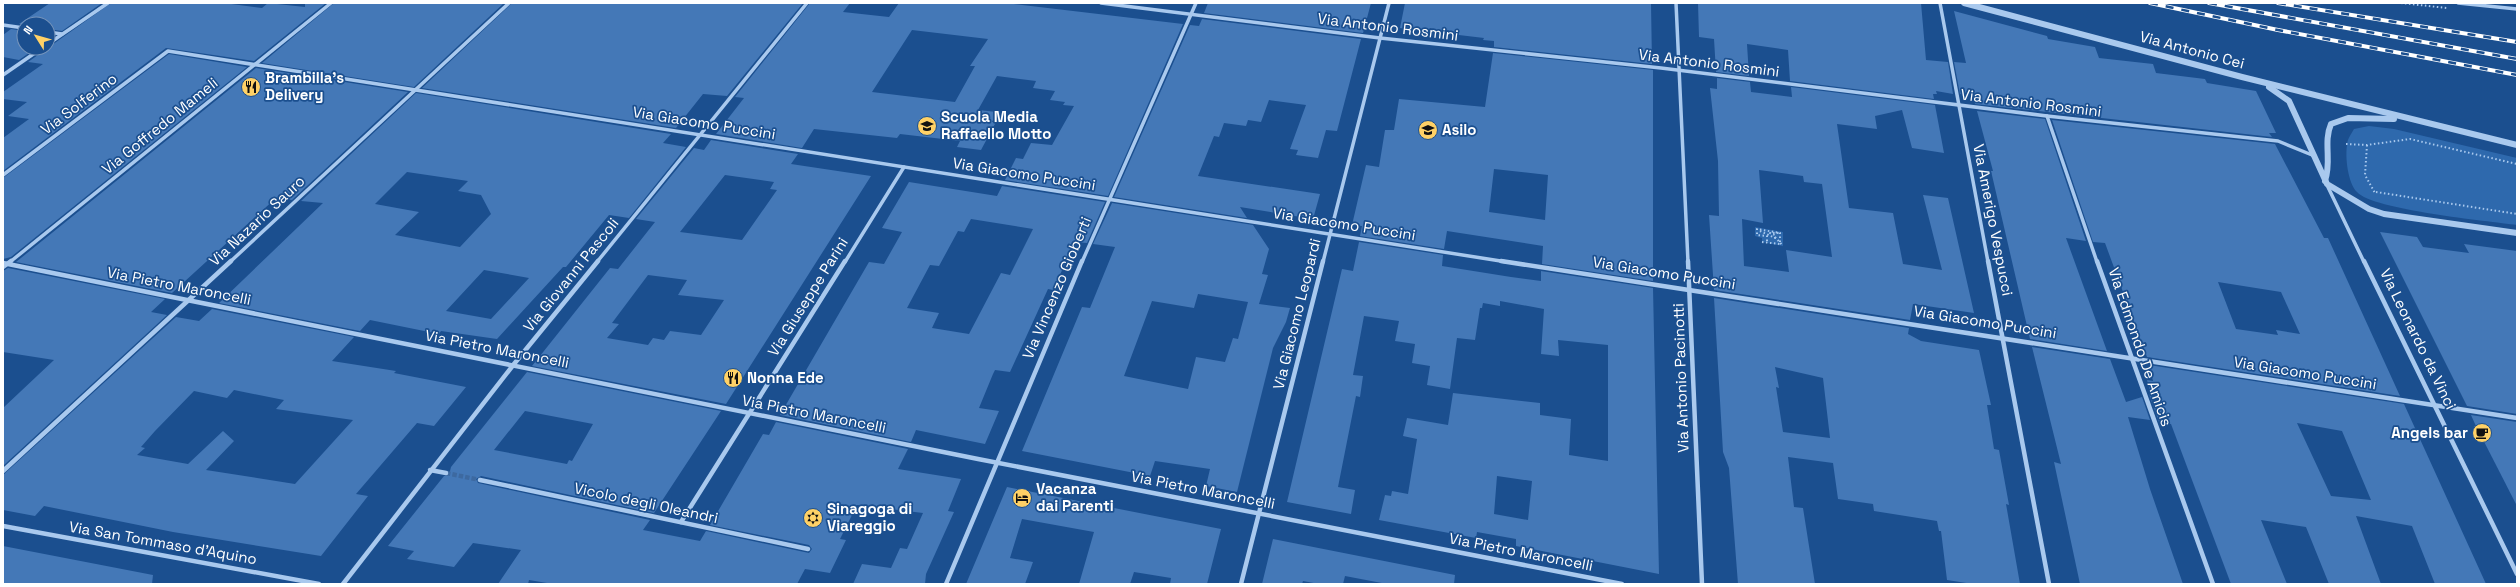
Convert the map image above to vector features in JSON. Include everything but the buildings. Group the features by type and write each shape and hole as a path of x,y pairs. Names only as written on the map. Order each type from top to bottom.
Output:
{"street":[{"path":"56,38 108,3"},
{"name":"Via Goffredo Mameli","path":"4,265 331,3"},
{"name":"Via Nazario Sauro","path":"3,470 417,90 509,3"},
{"name":"Via Giovanni Pascoli","path":"343,584 430,470 514,364 807,3"},
{"name":"Via Antonio Rosmini","path":"1102,3 1380,38 1678,70 2047,116 2278,141 2312,155"},
{"name":"Via Vincenzo Gioberti","path":"946,584 1108,199 1196,3"},
{"name":"Via Giacomo Leopardi","path":"1241,584 1389,3"},
{"name":"Via Antonio Pacinotti","path":"1676,3 1702,584"},
{"name":"Via Amerigo Vespucci","path":"1940,3 2049,584"},
{"name":"Via Antonio Cei","path":"1964,3 2414,121"},
{"path":"2458,3 2517,10"},
{"path":"3,25 16,27"},
{"path":"56,33 62,34"},
{"name":"Via Giacomo Puccini","path":"168,50 1330,234 2517,418"},
{"name":"Via Solferino","path":"3,175 168,50"},
{"path":"3,75 30,56"},
{"name":"Via Leonardo da Vinci","path":"2242,77 2275,90 2285,96 2312,155 2437,406 2517,574"},
{"name":"Via Edmondo De Amicis","path":"2047,116 2130,358 2213,584"},
{"path":"2517,145 2414,121 2356,118 2334,122 2328,131 2331,167 2326,183 2369,209 2384,214 2517,233"},
{"name":"Via Giuseppe Parini","path":"681,522 904,167"},
{"name":"Via Pietro Maroncelli","path":"4,265 514,364 997,463 1259,512 1622,584"},
{"path":"430,470 446,474"},
{"name":"Vicolo degli Oleandri","path":"480,480 808,549"},
{"name":"Via San Tommaso d'Aquino","path":"3,526 319,584"}],"path":[{"path":"2346,144 2367,145 2410,139 2517,164"},
{"path":"2367,145 2365,175 2376,192"},
{"path":"2370,195 2376,192 2517,214"},
{"path":"1757,229 1780,233"},
{"path":"1757,229 1757,235 1775,237"},
{"path":"1757,229 1766,234 1767,242"},
{"path":"1780,233 1770,233 1782,245"},
{"path":"1780,233 1782,245"},
{"path":"1762,242 1782,245"}],"shaded area":[{"path":"2369,126 2394,129 2517,158 2517,225 2458,218 2407,209 2367,198 2357,192 2349,177 2346,157 2347,143 2354,129"},
{"path":"1755,227 1783,232 1783,246 1762,242 1762,238 1755,236"}],"tunnel":[{"path":"446,473 480,480"}],"railway":[{"path":"2150,3 2278,30 2517,75"},
{"path":"2209,3 2517,59"},
{"path":"2278,3 2517,42"}],"place":[{"name":"Brambilla's Delivery","path":"251,87"},
{"name":"Scuola Media Raffaello Motto","path":"927,126"},
{"name":"Asilo","path":"1428,130"},
{"name":"Nonna Ede","path":"733,378"},
{"name":"Angels bar","path":"2482,433"},
{"name":"Vacanza dai Parenti","path":"1022,498"},
{"name":"Sinagoga di Viareggio","path":"813,518"}]}
